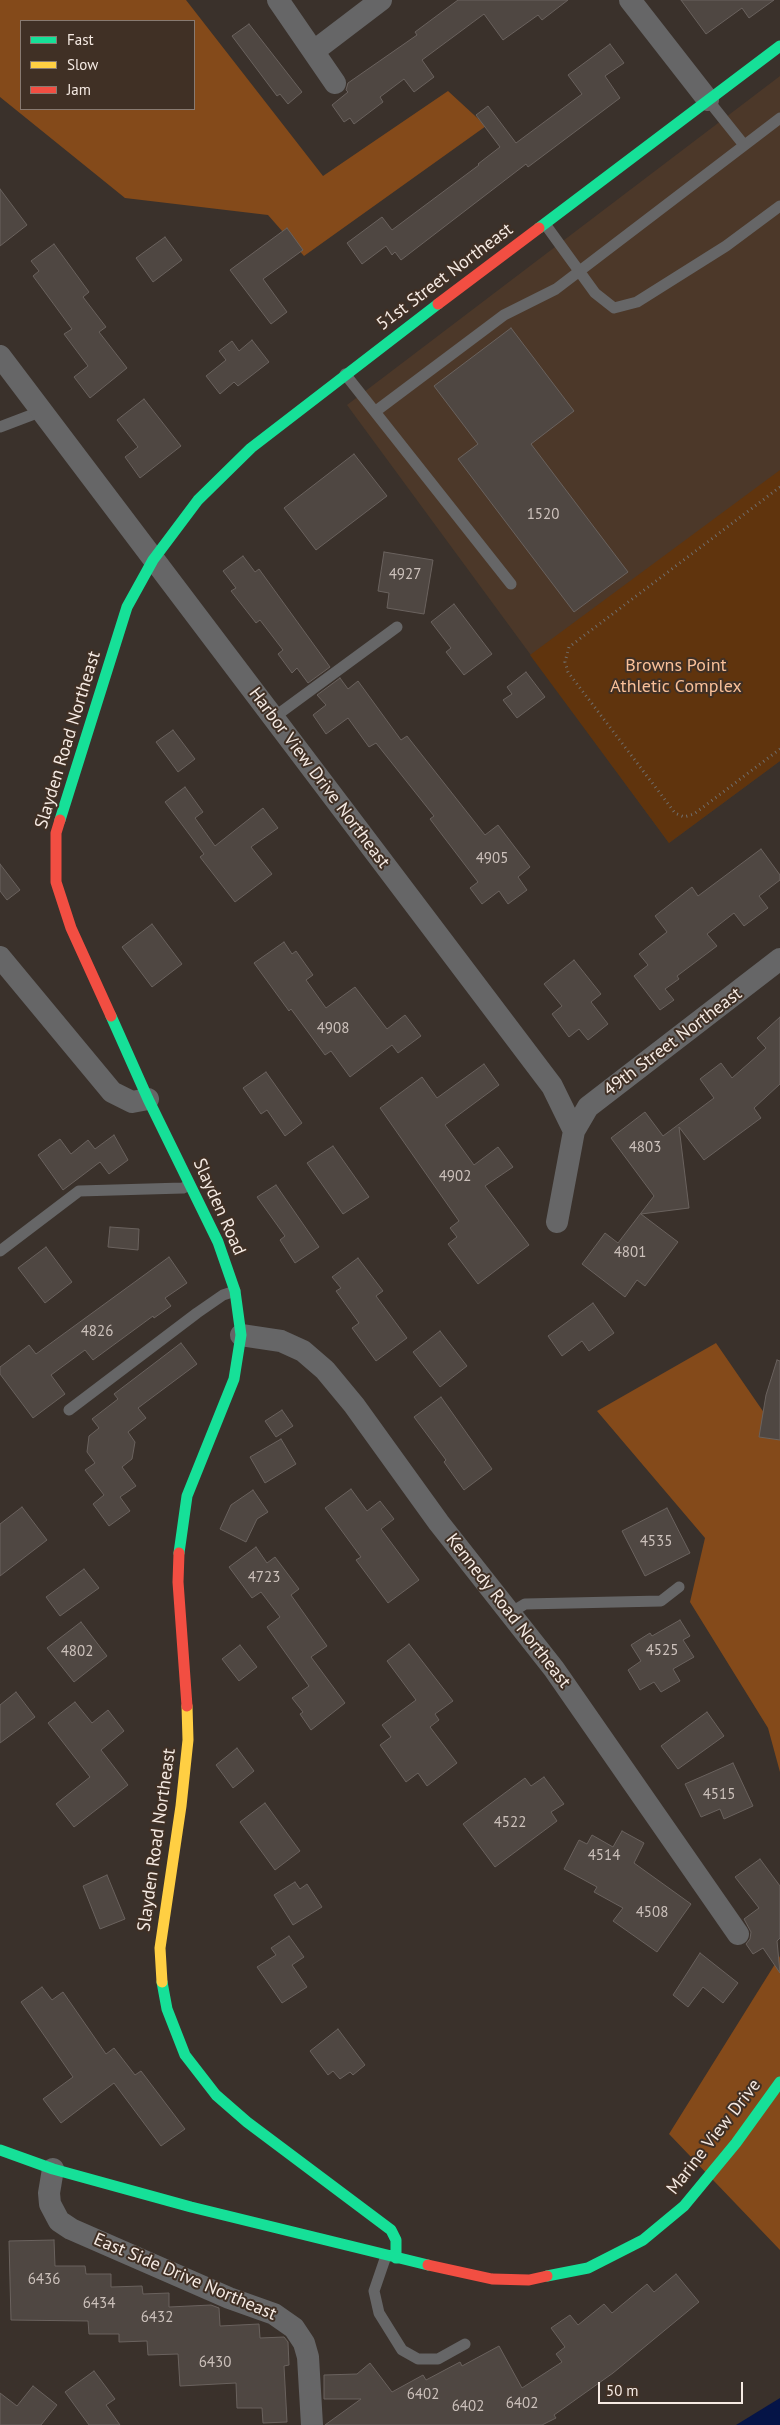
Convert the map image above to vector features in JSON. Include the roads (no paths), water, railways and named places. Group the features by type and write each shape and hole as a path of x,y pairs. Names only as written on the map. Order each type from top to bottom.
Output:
{"street":[{"path":"278,0 335,83"},
{"path":"314,51 381,0"},
{"path":"630,0 708,100"},
{"name":"51st Street Northeast","path":"153,560 198,500 251,448 345,374 780,46"},
{"name":"Harbor View Drive Northeast","path":"0,356 273,718 541,1068 559,1098 574,1131"},
{"name":"Slayden Road Northeast","path":"148,1099 70,928 56,882 56,834 128,607 153,560"},
{"path":"0,957 112,1092 132,1102 148,1099"},
{"name":"49th Street Northeast","path":"574,1131 581,1116 588,1107 780,959"},
{"name":"Slayden Road","path":"148,1099 218,1242 235,1291 241,1335"},
{"path":"558,1222 574,1131"},
{"name":"Slayden Road Northeast","path":"241,1335 234,1379 189,1490 179,1539 178,1582 187,1690 188,1740 181,1806 161,1929 160,1948 163,1993 171,2024 178,2041 204,2082 247,2122 391,2230 396,2240 391,2257"},
{"name":"Kennedy Road Northeast","path":"241,1335 281,1341 303,1351 325,1370 560,1677 738,1934"},
{"name":"Marine View Drive","path":"391,2257 492,2279 529,2280 588,2268 643,2240 684,2206 736,2143 780,2082"},
{"path":"0,2150 53,2169 191,2207 391,2257"},
{"name":"East Side Drive Northeast","path":"53,2169 49,2193 50,2204 59,2221 71,2229 229,2298 274,2314 294,2328 304,2343 308,2357 312,2425"}],"lane":[{"path":"708,100 744,145"},
{"path":"376,411 504,315 556,289 780,118"},
{"path":"544,224 580,270 595,294 614,308 638,302 726,246 780,206"},
{"path":"345,374 511,584"},
{"path":"0,426 42,411"},
{"path":"273,718 397,627"},
{"path":"0,1251 79,1191 183,1188 191,1184"},
{"path":"69,1410 197,1313 223,1295 235,1291"},
{"path":"510,1613 525,1604 661,1600 679,1587"},
{"path":"391,2257 374,2291 379,2314 402,2350 418,2358 438,2359 466,2344"}],"park label":[{"name":"Browns Point Athletic Complex","path":"676,676"}]}
